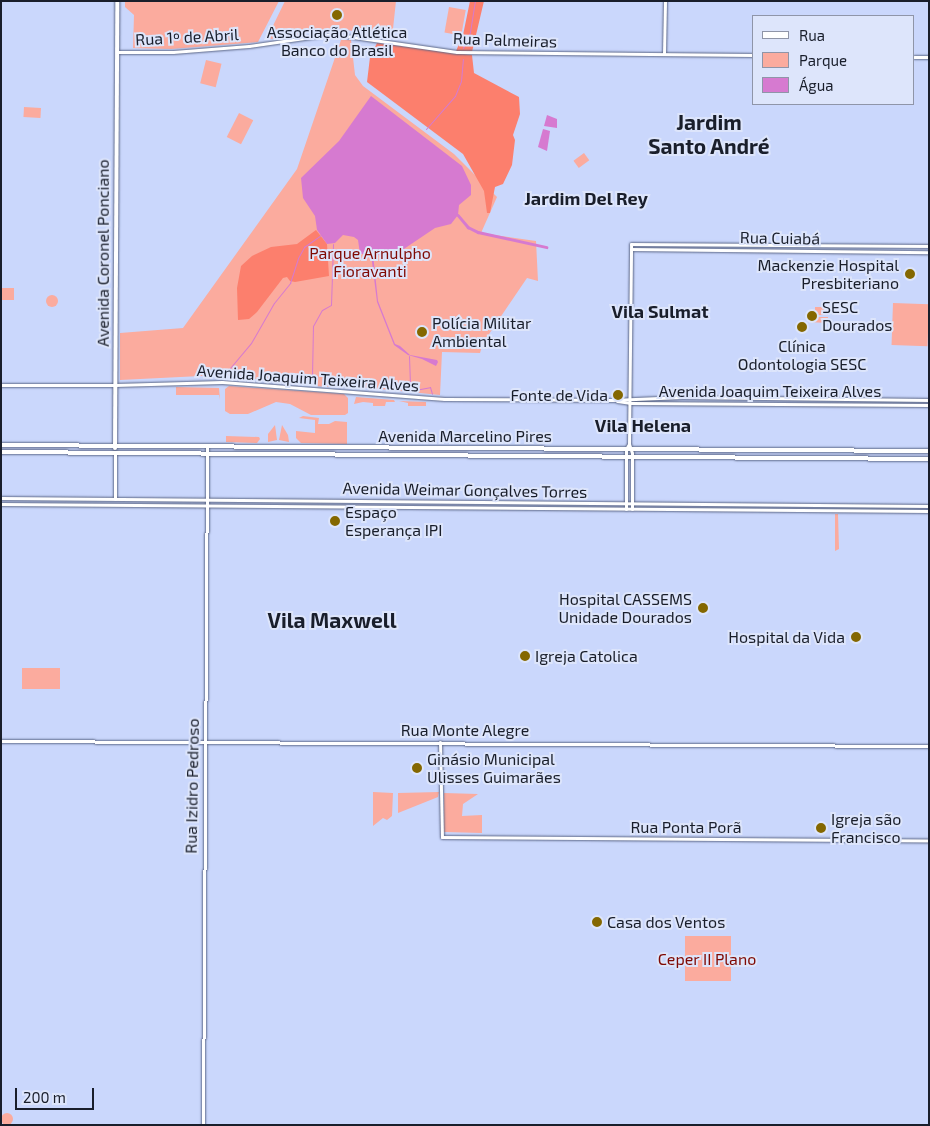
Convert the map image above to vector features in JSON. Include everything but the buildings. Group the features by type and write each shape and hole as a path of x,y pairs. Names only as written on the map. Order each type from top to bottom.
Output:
{"main road":[{"name":"Avenida Coronel Ponciano","path":"115,452 117,1"},
{"name":"Avenida Marcelino Pires","path":"1,445 929,451"},
{"path":"302,447 302,454"},
{"path":"488,448 488,455"},
{"path":"533,455 534,449"},
{"name":"Avenida Marcelino Pires","path":"1,452 929,458"}],"street":[{"path":"664,54 665,1"},
{"name":"Rua Palmeiras","path":"258,45 332,34 457,52 752,56"},
{"name":"Rua 1º de Abril","path":"117,52 173,52 258,45"},
{"path":"915,57 929,57"},
{"name":"Rua Cuiabá","path":"929,246 631,244 631,249 929,252"},
{"path":"626,509 626,456 629,449 631,403 631,249"},
{"name":"Avenida Joaquim Teixeira Alves","path":"1,384 115,385 222,382 429,398 929,400"},
{"name":"Avenida Joaquim Teixeira Alves","path":"612,400 631,403 929,405"},
{"name":"Rua Izidro Pedroso","path":"203,1125 207,447"},
{"path":"629,449 632,456 632,509"},
{"name":"Avenida Coronel Ponciano","path":"114,504 115,452"},
{"path":"627,480 632,480"},
{"name":"Avenida Weimar Gonçalves Torres","path":"1,498 929,506"},
{"name":"Avenida Weimar Gonçalves Torres","path":"1,504 929,511"},
{"name":"Rua Monte Alegre","path":"1,741 929,746"},
{"name":"Rua Ponta Porã","path":"440,742 442,837 929,840"}],"green space":[{"path":"125,1 279,1 258,42 171,49 133,48 134,15 125,7"},
{"name":"Associação Atlética Banco do Brasil","path":"285,1 396,1 392,38 336,28 271,39 268,36"},
{"path":"449,7 466,10 461,36 444,33"},
{"name":"Parque Arnulpho Fioravanti","path":"341,40 351,40 355,75 363,86 454,154 497,197 481,233 536,241 538,281 527,278 483,343 480,353 442,352 440,395 350,386 325,387 221,375 120,380 120,333 183,328 297,169"},
{"path":"206,60 222,64 216,87 200,83"},
{"path":"24,107 41,108 40,118 23,117"},
{"path":"239,113 253,120 241,144 227,137"},
{"path":"584,153 589,160 579,168 573,161"},
{"path":"1,288 14,288 14,300 1,300"},
{"path":"52,295 58,301 52,307 46,301"},
{"path":"893,303 929,304 928,346 892,345"},
{"path":"815,307 828,307 828,315 815,315"},
{"path":"809,317 828,317 828,323 808,322"},
{"path":"229,386 344,394 348,398 348,413 345,415 311,415 290,404 276,402 248,414 230,414 225,411 225,389"},
{"path":"176,387 219,388 220,400 219,395 176,395"},
{"path":"356,397 394,400 395,402 386,402 385,406 373,406 373,403 363,402 354,404"},
{"path":"399,401 426,402 426,406 408,406 408,403"},
{"path":"303,416 319,418 318,424 329,424 335,421 347,422 347,444 301,443 296,438 296,431 315,433 315,420 299,418"},
{"path":"275,425 277,440 268,442 268,434"},
{"path":"282,425 288,435 289,442 279,440"},
{"path":"226,436 259,437 260,439 257,443 226,442"},
{"path":"835,514 838,514 839,549 835,551"},
{"path":"22,668 60,668 60,689 22,689"},
{"path":"373,792 393,793 392,816 387,820 383,818 373,826"},
{"path":"439,792 438,797 398,813 398,793"},
{"path":"444,793 478,794 463,804 462,816 482,815 482,833 444,832"},
{"name":"Ceper II Plano","path":"685,936 731,936 731,981 685,981"},
{"path":"9,1113 12,1114 12,1124 5,1125 2,1124 1,1117 2,1114"}],"shaded area":[{"path":"470,1 484,1 472,52 456,51 463,35"},
{"path":"377,43 472,55 474,73 519,97 520,114 513,135 515,140 512,165 503,184 495,187 490,213 487,213 484,191 463,154 367,82 370,57"},
{"path":"316,230 327,244 329,276 295,282 290,281 287,277 283,278 257,312 249,319 238,320 237,288 241,266 252,256 271,247 297,244"}],"water":[{"path":"371,96 462,166 471,185 471,195 459,205 458,215 451,224 435,228 392,257 373,254 378,301 395,344 410,355 437,360 436,366 408,355 394,345 377,302 371,254 360,254 358,240 354,237 343,235 335,243 327,244 317,230 315,216 303,198 301,178 339,141"},
{"path":"547,115 557,119 557,128 544,126"},
{"path":"543,129 550,131 547,151 538,147"}],"waterway":[{"path":"463,48 470,32 475,1"},
{"path":"426,129 455,96 461,81 463,59"},
{"path":"458,215 468,227 478,232 546,247"},
{"path":"225,374 251,343 274,303 290,283 298,258 304,247 321,235"},
{"path":"312,377 313,326 322,310 331,305 333,244"},
{"path":"409,356 410,388 415,390 430,387 432,394"}],"place":[{"name":"Associação Atlética Banco do Brasil","path":"337,15"},
{"name":"Mackenzie Hospital Presbiteriano","path":"910,274"},
{"name":"SESC Dourados","path":"812,316"},
{"name":"Clínica Odontologia SESC","path":"802,327"},
{"name":"Polícia Militar Ambiental","path":"422,332"},
{"name":"Fonte de Vida","path":"618,395"},
{"name":"Espaço Esperança IPI","path":"335,521"},
{"name":"Hospital CASSEMS Unidade Dourados","path":"703,608"},
{"name":"Hospital da Vida","path":"856,637"},
{"name":"Igreja Catolica","path":"525,656"},
{"name":"Ginásio Municipal Ulisses Guimarães","path":"417,768"},
{"name":"Igreja são Francisco","path":"821,828"},
{"name":"Casa dos Ventos","path":"597,922"}],"district":[{"name":"Jardim Santo André","path":"709,134"},
{"name":"Jardim Del Rey","path":"586,198"},
{"name":"Vila Sulmat","path":"660,311"},
{"name":"Vila Helena","path":"643,425"},
{"name":"Vila Maxwell","path":"332,620"}]}
